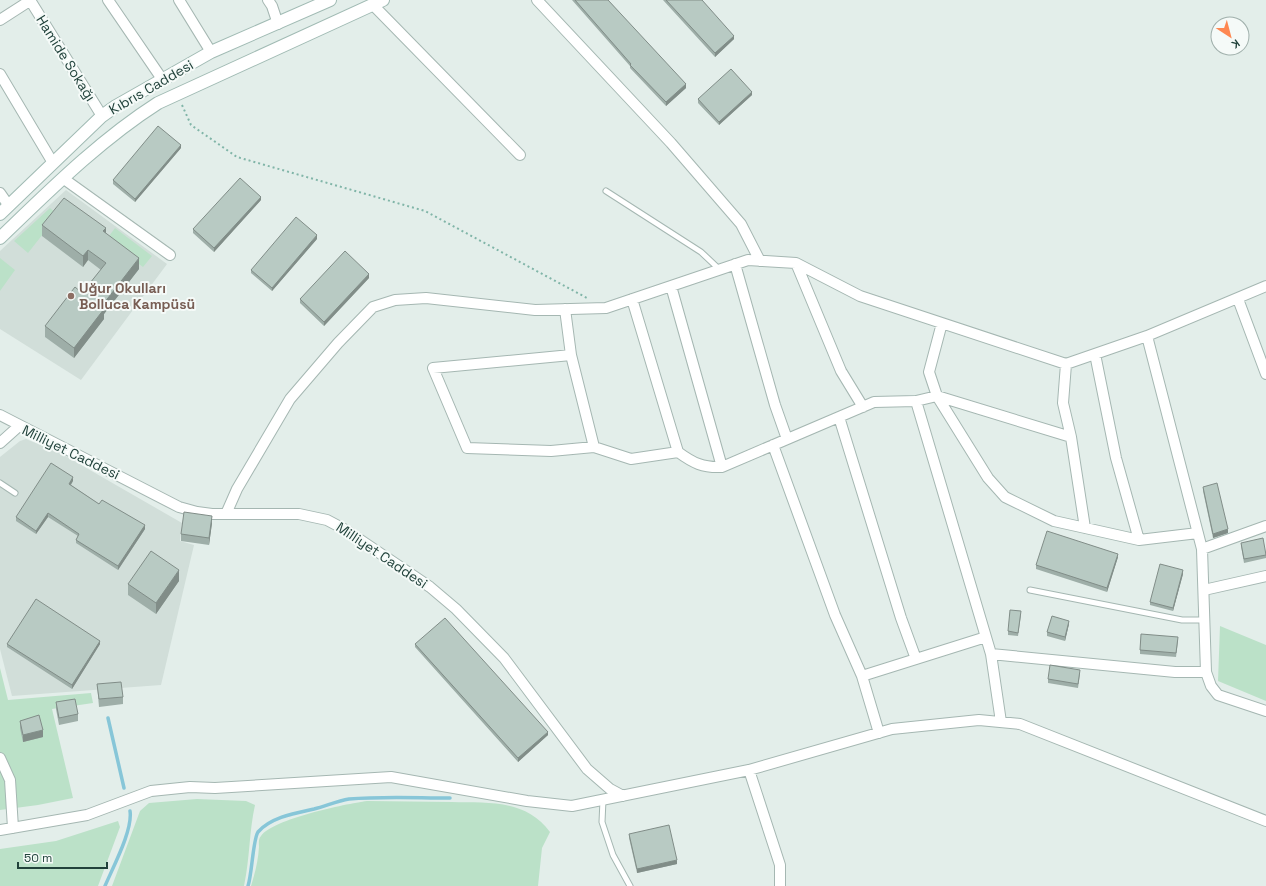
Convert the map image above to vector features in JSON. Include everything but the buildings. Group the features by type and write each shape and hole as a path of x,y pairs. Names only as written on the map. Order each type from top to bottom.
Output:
{"main road":[{"name":"Kıbrıs Caddesi","path":"4,210 102,116 162,79 211,52 330,0"},
{"path":"0,238 131,120 177,94 378,2"}],"street":[{"path":"0,20 30,0"},
{"name":"Hamide Sokağı","path":"30,0 102,116"},
{"path":"108,0 162,79"},
{"path":"179,0 211,52"},
{"path":"268,0 272,6 278,24"},
{"path":"537,0 671,143 736,218 741,224 760,261"},
{"path":"378,2 520,156"},
{"path":"0,74 53,163"},
{"path":"64,179 170,255"},
{"path":"0,193 4,210"},
{"path":"226,514 237,490 290,399 338,343 373,307 395,300 426,298 535,310 606,308 748,260 796,263 860,296 1066,364 1147,336 1266,286"},
{"path":"796,263 841,371 863,407"},
{"path":"735,264 775,405 788,439"},
{"path":"671,286 722,467"},
{"path":"632,299 678,452 689,460 706,468 722,467 874,402 916,401 937,396 1071,437"},
{"path":"1238,299 1266,374"},
{"path":"565,309 571,355 594,447"},
{"path":"942,323 929,372 937,396 988,478 1005,497 1054,521 1139,540 1198,533"},
{"path":"1147,336 1202,548 1206,672 1211,686 1218,695 1266,712"},
{"path":"1095,354 1116,458 1139,540"},
{"path":"571,355 433,368 468,448 551,451 594,447 631,459 678,452"},
{"path":"1066,364 1063,403 1071,437 1085,528"},
{"path":"916,401 991,654 1001,722"},
{"name":"Milliyet Caddesi","path":"0,415 179,507 197,512 226,514 299,514 327,520 344,529 430,587 456,609 504,658 587,769 610,789 623,796"},
{"path":"839,417 901,618 916,659"},
{"path":"0,443 19,426"},
{"path":"774,445 835,614 862,676 879,733"},
{"path":"1202,548 1266,526"},
{"path":"1204,590 1266,576"},
{"path":"862,676 986,638"},
{"path":"991,654 1175,672 1206,672"},
{"path":"0,830 87,815 151,791 190,787 215,788 391,777 527,801 572,806 749,770 892,729 979,720 1020,724 1266,821"},
{"path":"0,758 10,780 13,828"},
{"path":"749,770 780,865 780,886"}],"lane":[{"path":"606,191 701,252 719,269"},
{"path":"0,483 15,493"},
{"path":"1030,590 1182,620 1205,620"},
{"path":"603,800 602,822 613,855 630,886"}],"path":[{"path":"177,94 191,125 237,157 425,211 606,308"}],"shaded area":[{"name":"Uğur Okulları Bolluca Kampüsü","path":"66,190 167,264 81,380 0,329 0,251"},
{"path":"26,439 62,454 182,523 180,541 194,545 161,685 12,696 0,649 0,457 20,441"}],"green space":[{"path":"50,208 58,215 28,253 14,241"},
{"path":"115,228 152,256 143,267 106,240"},
{"path":"0,258 15,270 0,291"},
{"path":"1220,626 1266,645 1266,701 1218,681"},
{"path":"0,668 8,700 91,693 93,703 52,709 73,798 38,805 0,810"},
{"path":"197,799 246,801 255,805 244,886 112,886 140,811 149,803"},
{"path":"367,801 492,803 518,808 540,821 550,832 542,848 538,886 251,886 259,852 259,839 268,830 294,818 310,813"},
{"path":"118,821 120,827 98,886 0,886 0,849 56,841"}],"waterway":[{"path":"108,718 124,788"},
{"path":"248,886 256,836 263,827 277,819 349,799 387,797 450,798"},
{"path":"105,886 126,838 130,811"}],"place":[{"name":"Uğur Okulları Bolluca Kampüsü","path":"71,296"}]}
